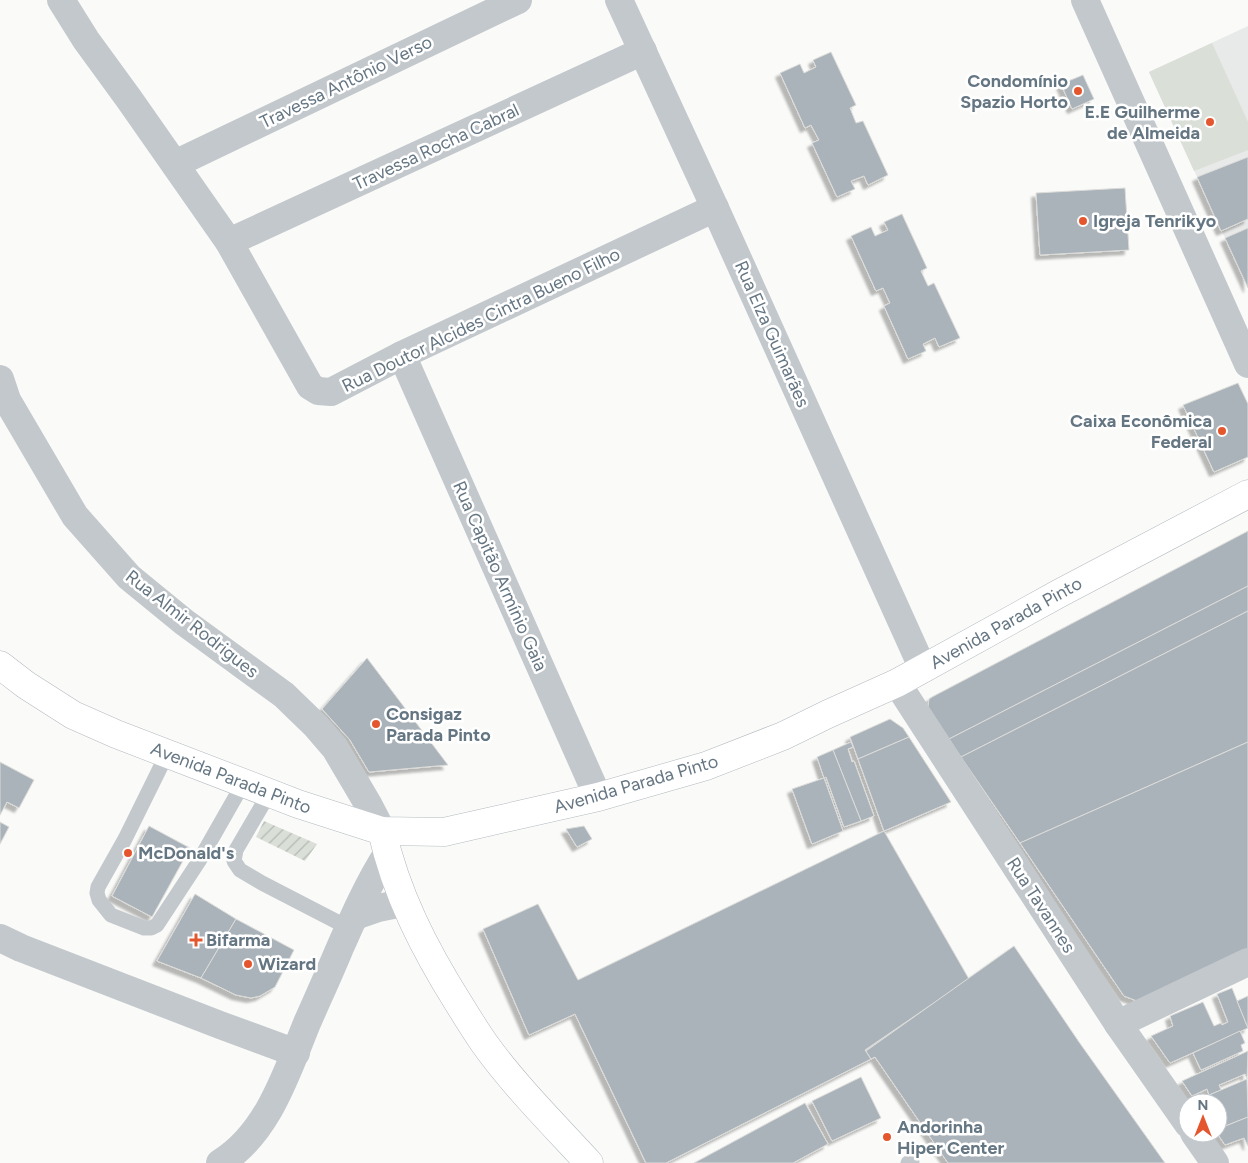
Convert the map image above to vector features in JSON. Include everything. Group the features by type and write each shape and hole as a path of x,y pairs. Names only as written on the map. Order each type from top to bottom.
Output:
{"main road":[{"name":"Avenida Parada Pinto","path":"0,665 26,685 73,715 167,754 270,792 384,843 519,816 598,797 706,766 783,736 897,683 1060,593 1248,494"},
{"path":"384,843 413,924 442,977 484,1043 542,1112 589,1163"}],"street":[{"name":"Rua Doutor Alcides Cintra Bueno Filho","path":"61,0 86,40 229,242 310,386 318,391 331,392 402,355 715,208"},
{"name":"Travessa Antônio Verso","path":"175,164 518,0"},
{"name":"Rua Elza Guimarães","path":"619,0 715,208 922,669"},
{"path":"1085,0 1248,364"},
{"name":"Travessa Rocha Cabral","path":"229,242 642,51"},
{"name":"Rua Capitão Armínio Gaia","path":"402,355 598,797"},
{"name":"Rua Almir Rodrigues","path":"0,380 7,400 75,516 128,577 184,622 284,695 316,726 335,748 368,804 384,843"},
{"name":"Rua Tavannes","path":"897,683 1118,1024 1178,1110"},
{"path":"220,1163 246,1142 269,1110 296,1053 384,843"},
{"path":"352,922 378,908 404,903"},
{"path":"0,938 162,1003 296,1053"},
{"path":"1118,1024 1248,962"},
{"path":"1201,1143 1215,1163"}],"lane":[{"path":"167,754 125,839 98,887 99,900 111,915 144,928 151,928 156,925 199,861 244,782"},
{"path":"270,792 236,850 234,861 240,870 262,883 352,922"}],"shaded area":[{"name":"E.E Guilherme de Almeida","path":"1248,26 1248,288 1149,72"},
{"path":"1212,43 1248,122 1248,150 1194,171 1149,72"},
{"path":"264,821 317,844 305,861 256,837"}],"building":[{"path":"831,52 856,105 850,108 856,123 863,121 888,175 868,185 864,176 851,181 855,189 837,197 812,143 819,140 811,125 805,128 780,73 800,64 804,73 816,67 813,60"},
{"name":"Condomínio Spazio Horto","path":"1083,75 1094,99 1072,109 1061,84"},
{"path":"1248,157 1248,219 1221,231 1197,177"},
{"name":"Igreja Tenrikyo","path":"1125,188 1129,250 1040,255 1036,193"},
{"path":"902,214 927,268 921,271 928,286 934,283 960,338 939,347 935,338 923,344 926,351 908,359 884,306 890,303 883,288 876,291 851,236 871,227 875,236 888,230 884,222"},
{"path":"1248,228 1248,288 1225,238"},
{"name":"Caixa Econômica Federal","path":"1238,383 1248,404 1248,457 1214,472 1183,405"},
{"path":"1248,531 1248,586 949,739 928,707 929,699 932,697"},
{"path":"1248,586 1248,611 961,757 949,739"},
{"path":"1248,611 1248,742 1020,843 961,757"},
{"name":"Consigaz Parada Pinto","path":"367,658 448,765 369,772 350,740 322,709"},
{"path":"890,719 903,728 909,737 858,759 850,737"},
{"path":"909,737 951,802 884,831 858,759"},
{"path":"851,742 853,747 848,749 852,762 854,761 874,816 861,821 833,750"},
{"path":"1248,742 1248,953 1137,1001 1124,996 1020,843"},
{"path":"833,750 861,821 844,827 817,757"},
{"path":"0,762 34,780 19,808 7,802 0,815"},
{"path":"824,778 843,831 812,844 792,789"},
{"path":"0,822 9,827 0,844"},
{"path":"149,826 190,848 152,917 112,896"},
{"path":"584,826 592,839 577,847 566,829"},
{"path":"884,831 969,979 865,1050 871,1059 666,1163 646,1163 575,1014 529,1035 483,929 538,904 578,980"},
{"name":"Bifarma","path":"195,894 236,919 201,978 157,961"},
{"name":"Wizard","path":"236,919 294,950 275,987 260,996 251,998 236,995 201,978"},
{"path":"1014,946 1165,1163 948,1163 875,1057 871,1059 866,1051"},
{"path":"1232,988 1248,1028 1170,1063 1151,1036 1173,1026 1170,1016 1203,1002 1214,1026 1228,1022 1217,994"},
{"path":"1248,996 1248,1028 1237,1001"},
{"path":"1240,1031 1245,1043 1241,1045 1243,1051 1201,1070 1193,1053"},
{"path":"1248,1051 1247,1079 1245,1074 1219,1085 1221,1090 1214,1093 1208,1093 1207,1089 1198,1093 1190,1093 1182,1081"},
{"path":"861,1077 881,1118 832,1141 812,1101"},
{"path":"1247,1079 1248,1117 1228,1125 1228,1093 1214,1093"},
{"path":"805,1103 828,1144 793,1163 694,1163"},
{"path":"1248,1117 1248,1146 1244,1138 1225,1145 1224,1143 1228,1143 1228,1125"}],"place":[{"name":"Condomínio Spazio Horto","path":"1078,91"},
{"name":"E.E Guilherme de Almeida","path":"1210,122"},
{"name":"Igreja Tenrikyo","path":"1083,221"},
{"name":"Caixa Econômica Federal","path":"1222,431"},
{"name":"Consigaz Parada Pinto","path":"376,724"},
{"name":"McDonald's","path":"128,853"},
{"name":"Bifarma","path":"196,940"},
{"name":"Wizard","path":"248,964"},
{"name":"Andorinha Hiper Center","path":"887,1137"}]}
